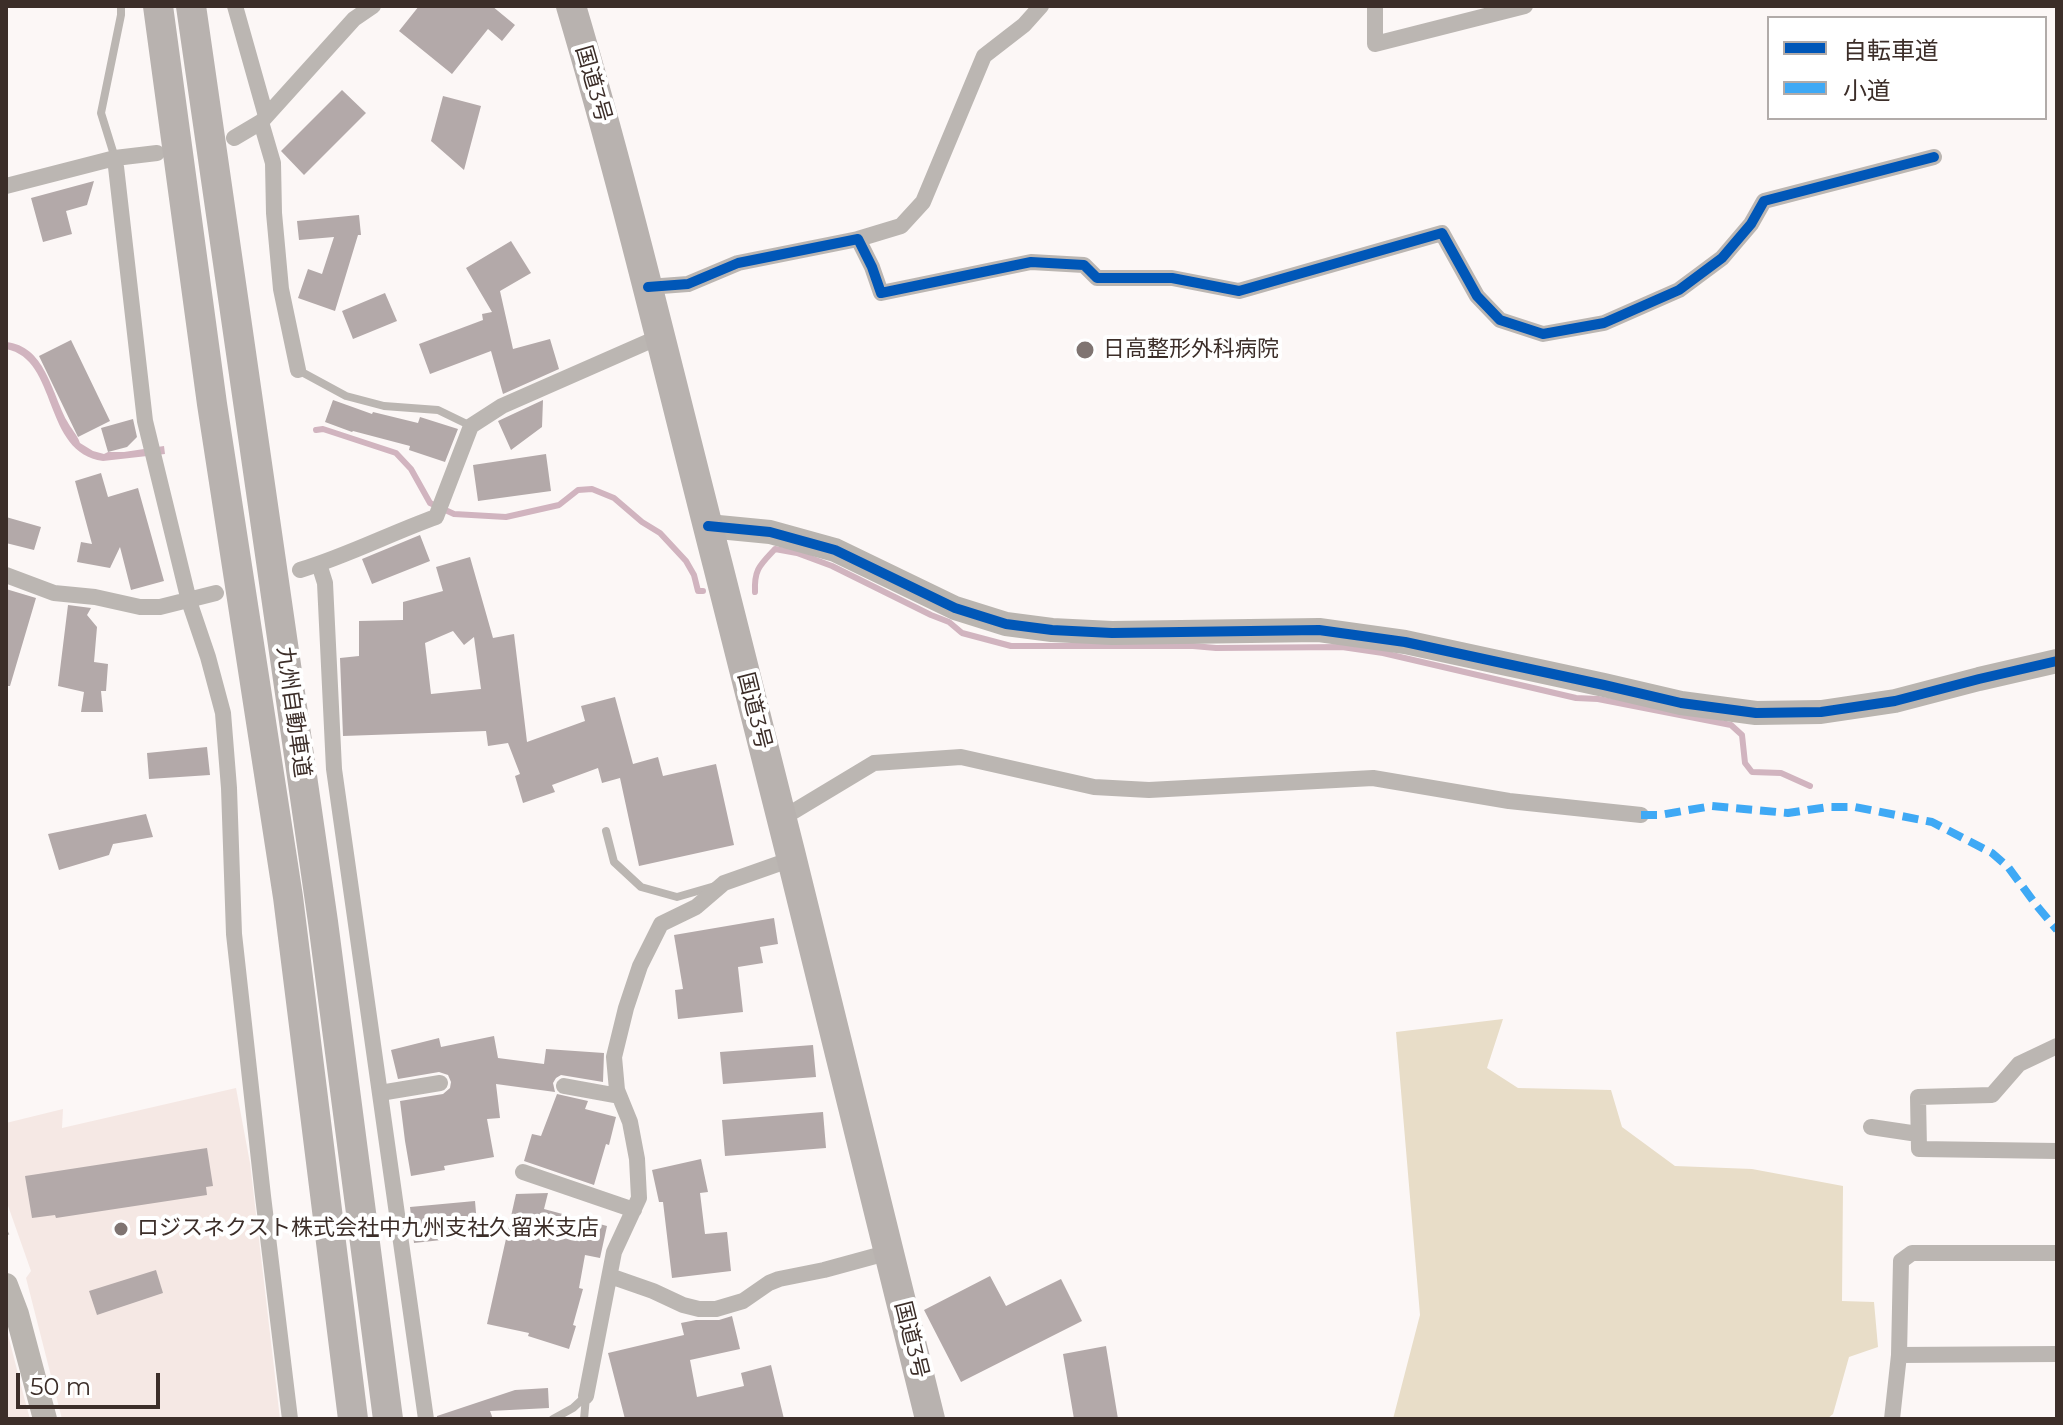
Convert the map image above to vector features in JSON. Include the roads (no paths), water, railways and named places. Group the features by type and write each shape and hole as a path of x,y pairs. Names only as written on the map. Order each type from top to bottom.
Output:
{"highway":[{"name":"九州自動車道","path":"158,6 212,404 288,897 353,1419"},
{"name":"九州自動車道","path":"191,6 323,922 388,1419"},
{"name":"国道3号","path":"571,6 648,287 930,1419"}],"street":[{"path":"235,6 273,163 281,289 298,370"},
{"path":"234,138 264,119 354,19 373,6"},
{"path":"648,287 688,284 738,263 858,239 901,226 923,202 984,56 1024,25 1041,6"},
{"path":"1375,6 1375,44 1525,6"},
{"path":"6,186 115,158 157,153"},
{"path":"858,239 881,293 1031,262 1084,265 1097,278 1172,278 1239,291 1442,233 1477,296 1500,320 1543,334 1604,323 1679,290 1722,258 1751,224 1764,201 1934,157"},
{"path":"115,158 145,421 189,601 223,713 234,934 290,1419"},
{"path":"300,570 436,517 471,426 502,406 659,337"},
{"path":"708,526 770,532 835,550 955,608 1006,624 1112,633 1319,630 1405,642 1681,703 1756,713 1821,712 1895,701 2057,661"},
{"path":"319,564 325,583 334,769 426,1419"},
{"path":"6,575 54,593 95,597 140,607 160,607 216,593"},
{"path":"781,819 874,763 961,757 1094,787 1149,790 1373,778 1509,801 1641,815"},
{"path":"586,1396 614,1252 639,1198 637,1159 630,1122 617,1090 614,1057 640,966 661,924 696,907 727,882 792,859"},
{"path":"2057,1046 2019,1064 1992,1095 1918,1097 1919,1149 2057,1151"},
{"path":"380,1093 440,1083"},
{"path":"564,1086 619,1096"},
{"path":"1871,1127 1918,1134"},
{"path":"523,1172 634,1210"},
{"path":"610,1276 683,1305 716,1309 743,1301 779,1279 890,1252"},
{"path":"1892,1419 1899,1355 1901,1261 1912,1253 2057,1253"},
{"path":"6,1285 17,1314 45,1419"},
{"path":"1899,1355 2057,1354"}],"lane":[{"path":"115,158 101,113 121,6"},
{"path":"298,370 346,396 384,406 438,410 471,426"},
{"path":"606,831 614,862 641,887 677,897 727,882"},
{"path":"553,1419 573,1408 586,1396"},
{"path":"584,1419 586,1396"}],"waterway":[{"path":"316,430 323,429 396,453 411,469 430,503 454,514 506,517 559,505 578,490 592,489 614,498 660,533 686,561 698,591 703,591"},
{"path":"755,592 759,568 775,549 797,553 832,566 949,622 962,633 1011,646 1342,647 1383,653 1576,698 1598,699 1731,725 1742,735 1745,763 1752,772 1781,773 1810,786"}],"place":[{"name":"日高整形外科病院","path":"1085,350"},
{"name":"ロジスネクスト株式会社中九州支社久留米支店","path":"121,1229"}]}
